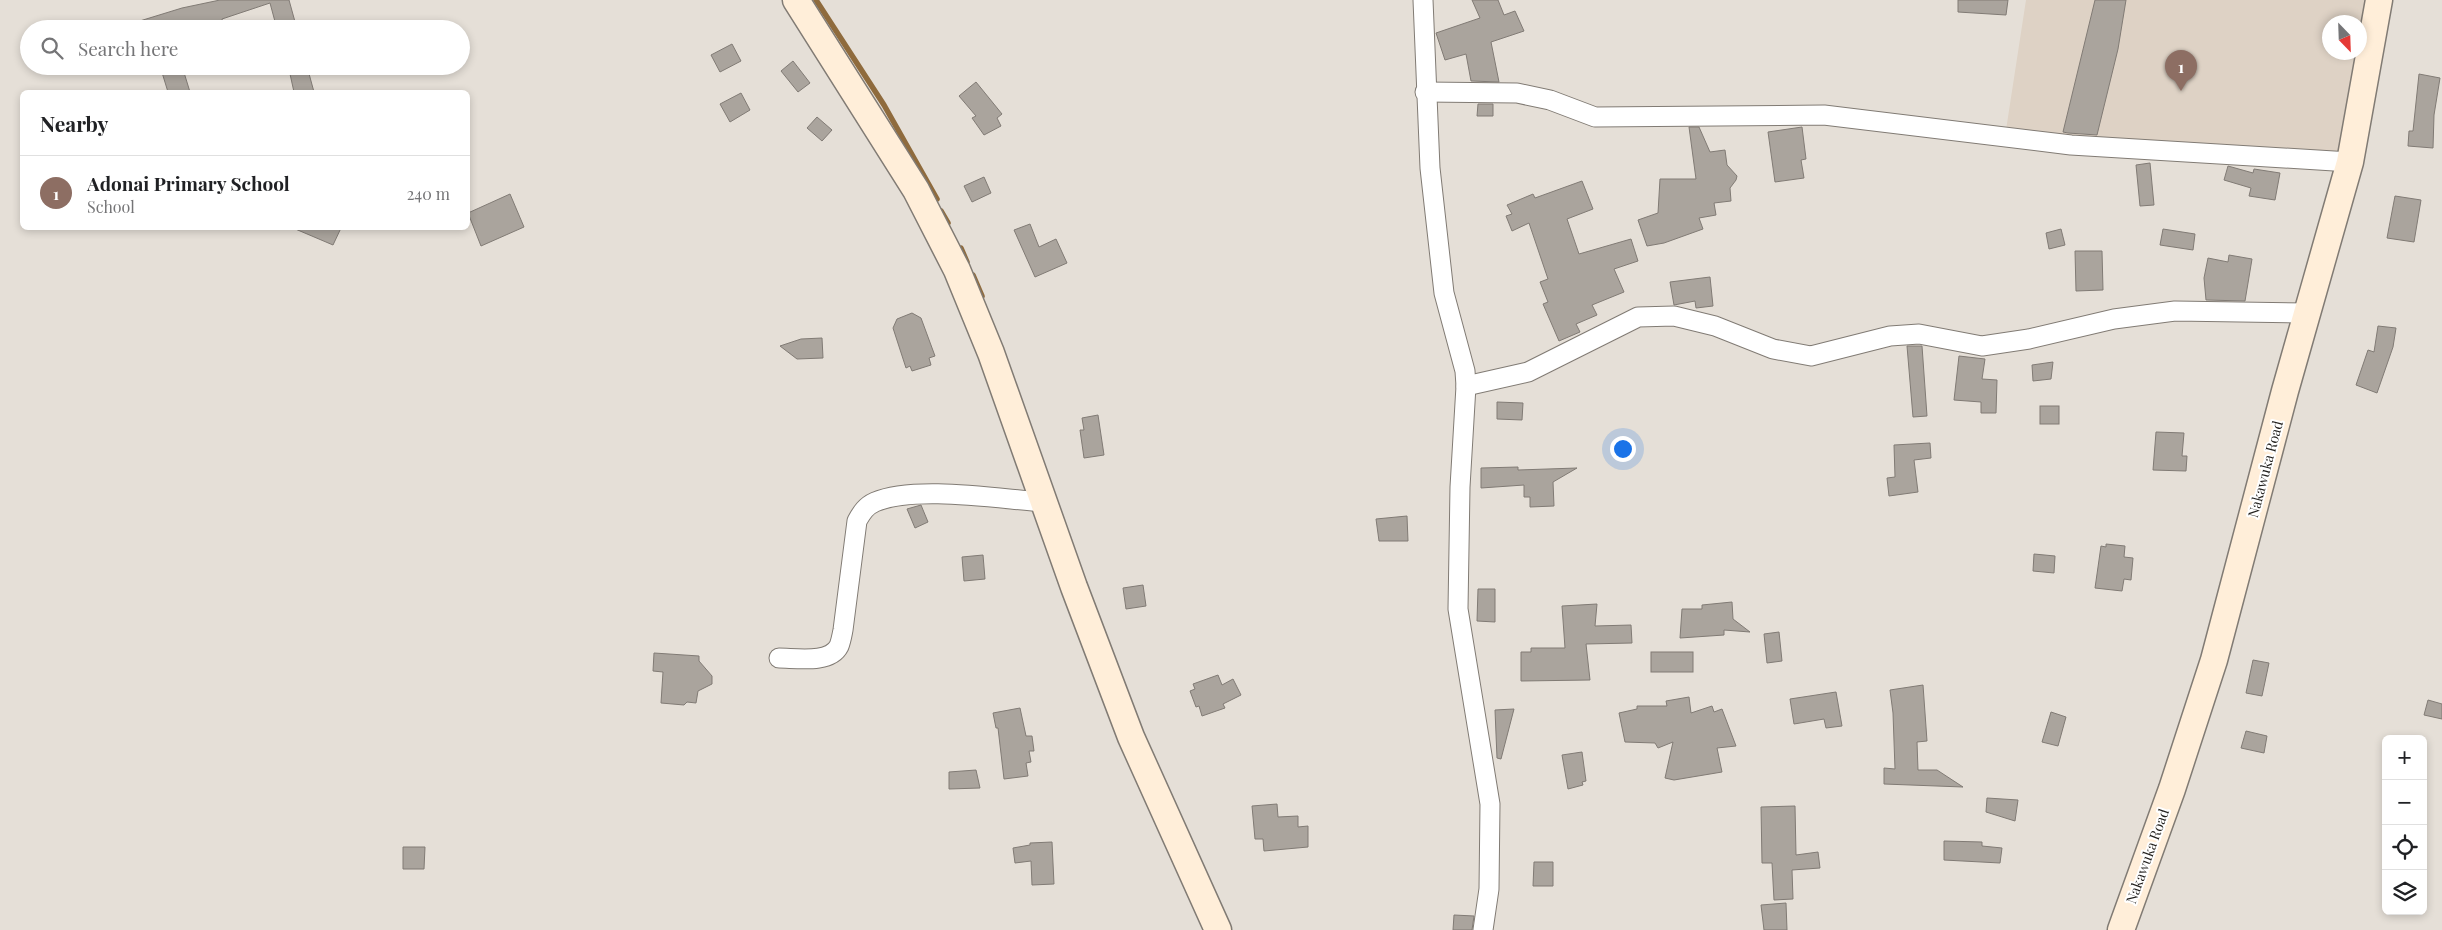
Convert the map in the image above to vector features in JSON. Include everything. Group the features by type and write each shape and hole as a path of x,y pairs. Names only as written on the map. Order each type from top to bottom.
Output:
{"street":[{"path":"796,0 916,190 957,270 991,353 1043,502 1131,737 1218,930"},
{"path":"1423,0 1425,92 1430,168 1444,293 1465,370 1466,386 1460,487 1458,609 1490,804 1489,889 1483,930"},
{"name":"Nakawuka Road","path":"2121,930 2172,789 2214,660 2307,313 2350,162 2379,0"},
{"path":"1425,92 1517,92 1550,100 1596,117 1824,115 2071,145 2350,162"},
{"path":"1466,386 1528,372 1638,317 1674,316 1715,326 1773,349 1811,356 1890,336 1919,334 1982,346 2029,339 2114,319 2175,311 2307,313"},
{"path":"779,658 823,657 834,653 839,646 843,630 857,520 864,509 875,502 892,497 934,494 1043,502"}],"shaded area":[{"path":"2026,0 2367,0 2364,15 2322,15 2322,60 2356,60 2339,152 2089,140 2006,130"}],"building":[{"path":"220,0 289,0 295,20 275,20 270,3 222,20 143,20 182,8"},
{"path":"1472,0 1498,0 1504,15 1515,11 1524,31 1491,42 1499,82 1471,81 1466,54 1445,60 1436,33 1480,18"},
{"path":"1958,0 2008,0 2006,15 1958,12"},
{"path":"2095,0 2126,0 2118,49 2097,135 2063,132"},
{"path":"732,44 741,61 720,72 711,55"},
{"path":"793,61 810,83 798,92 781,71"},
{"path":"2419,74 2440,78 2434,115 2433,148 2408,146 2409,131 2413,131"},
{"path":"163,75 185,75 189,90 167,90"},
{"path":"290,75 309,75 313,90 294,90"},
{"path":"976,82 1002,114 997,118 1001,126 984,135 972,118 976,116 959,96"},
{"path":"741,93 750,110 730,122 720,104"},
{"path":"1478,104 1493,104 1493,116 1477,116"},
{"path":"817,117 832,130 822,141 807,128"},
{"path":"1689,127 1699,127 1710,152 1725,150 1727,165 1737,176 1730,188 1731,201 1714,203 1716,215 1699,218 1703,229 1664,243 1647,246 1638,220 1658,213 1660,179 1696,179"},
{"path":"1802,127 1806,159 1801,160 1804,178 1775,182 1768,132"},
{"path":"2150,163 2154,205 2140,206 2136,165"},
{"path":"2228,166 2253,173 2254,169 2280,173 2275,200 2249,196 2251,188 2224,180"},
{"path":"984,177 991,193 972,202 964,186"},
{"path":"1582,181 1593,209 1567,219 1579,254 1631,239 1638,261 1614,269 1624,292 1592,305 1597,315 1576,324 1580,332 1559,341 1543,304 1548,302 1540,282 1548,279 1529,223 1512,231 1506,216 1512,214 1507,205 1533,194 1535,198"},
{"path":"510,194 524,227 481,246 470,218 470,212"},
{"path":"2395,196 2421,200 2414,242 2387,238"},
{"path":"1030,224 1039,247 1056,239 1067,263 1035,277 1014,230"},
{"path":"2061,229 2065,245 2049,249 2046,233"},
{"path":"2163,229 2195,234 2193,250 2160,245"},
{"path":"298,230 340,230 333,245"},
{"path":"2075,251 2102,251 2103,290 2076,291"},
{"path":"2229,255 2252,259 2245,301 2206,300 2204,278 2208,258 2228,262"},
{"path":"1710,277 1713,306 1696,308 1695,301 1674,305 1670,282"},
{"path":"912,313 921,318 935,356 929,358 931,365 912,371 910,366 906,368 893,328 897,319"},
{"path":"2378,326 2396,328 2393,347 2377,393 2356,385 2368,350 2374,352"},
{"path":"822,338 823,358 797,359 780,346 801,339"},
{"path":"1907,346 1922,346 1927,416 1913,417"},
{"path":"1959,356 1985,359 1982,379 1997,380 1996,413 1981,413 1981,402 1954,400"},
{"path":"2053,362 2051,379 2033,381 2032,365"},
{"path":"1497,402 1523,403 1522,420 1497,419"},
{"path":"2040,406 2059,406 2059,424 2040,424"},
{"path":"1098,415 1104,455 1084,458 1080,430 1084,430 1082,418"},
{"path":"2156,432 2184,433 2182,456 2187,456 2186,471 2153,470"},
{"path":"1930,443 1931,458 1914,460 1918,492 1889,496 1887,478 1895,477 1894,445"},
{"path":"1518,467 1518,470 1577,468 1553,482 1554,506 1530,507 1530,497 1524,497 1524,485 1481,488 1481,468"},
{"path":"921,505 928,522 915,528 907,509"},
{"path":"1407,516 1408,541 1379,541 1376,519"},
{"path":"2106,544 2125,546 2124,557 2133,558 2131,580 2124,579 2122,591 2095,588 2101,546 2106,547"},
{"path":"2034,554 2055,556 2054,573 2033,571"},
{"path":"983,555 985,579 964,581 962,557"},
{"path":"1143,585 1146,606 1126,609 1123,588"},
{"path":"1478,589 1495,589 1495,622 1477,621"},
{"path":"1732,602 1733,619 1750,632 1724,630 1724,635 1680,638 1682,609 1702,609 1702,605"},
{"path":"1597,604 1595,626 1631,625 1632,643 1586,644 1590,680 1521,681 1521,652 1531,652 1531,648 1565,648 1562,606"},
{"path":"1779,632 1782,661 1767,663 1764,634"},
{"path":"1651,652 1693,652 1693,672 1651,672"},
{"path":"654,653 699,656 699,661 712,676 712,684 698,691 696,703 687,702 684,705 661,703 663,672 653,671"},
{"path":"2253,660 2269,663 2262,696 2246,693"},
{"path":"1218,675 1222,685 1233,679 1241,695 1223,704 1225,708 1202,716 1199,706 1196,707 1190,691 1195,689 1193,684"},
{"path":"1923,685 1927,741 1917,742 1918,770 1937,770 1963,787 1884,784 1884,768 1895,769 1893,713 1890,690"},
{"path":"1836,692 1842,726 1826,728 1824,719 1794,724 1790,699"},
{"path":"1689,697 1691,713 1712,706 1714,712 1722,709 1736,746 1717,748 1722,772 1674,780 1665,778 1673,742 1658,748 1655,743 1625,742 1619,713 1637,709 1637,706 1667,706 1666,701"},
{"path":"2428,700 2442,704 2442,719 2424,715"},
{"path":"1020,708 1026,736 1032,736 1034,751 1029,751 1031,762 1026,763 1028,776 1004,779 998,728 996,728 993,713"},
{"path":"1514,709 1501,759 1497,758 1495,710"},
{"path":"2051,712 2066,717 2058,746 2042,742"},
{"path":"2246,731 2267,736 2264,753 2241,748"},
{"path":"1582,752 1586,781 1582,782 1583,785 1568,789 1562,755"},
{"path":"976,770 980,788 949,789 949,772"},
{"path":"1987,798 2018,800 2015,821 1986,812"},
{"path":"1277,804 1278,817 1298,816 1298,827 1308,826 1308,847 1264,851 1263,839 1255,839 1252,806"},
{"path":"1795,806 1796,855 1818,852 1820,868 1792,870 1793,899 1774,900 1772,863 1762,863 1761,807"},
{"path":"1944,841 1982,842 1982,846 2002,848 2000,863 1944,860"},
{"path":"1052,842 1054,884 1032,885 1031,861 1015,863 1013,848 1030,845 1030,843"},
{"path":"403,847 425,847 424,869 403,869"},
{"path":"1534,862 1553,862 1553,886 1533,886"},
{"path":"1786,903 1787,930 1764,930 1761,905"},
{"path":"1454,915 1474,916 1472,930 1453,930"}],"waterway":[{"path":"816,0 884,105 937,199"},
{"path":"941,211 948,223"},
{"path":"961,248 967,262"},
{"path":"973,275 982,296"}],"place":[{"name":"Adonai Primary School","path":"2181,91"}]}
